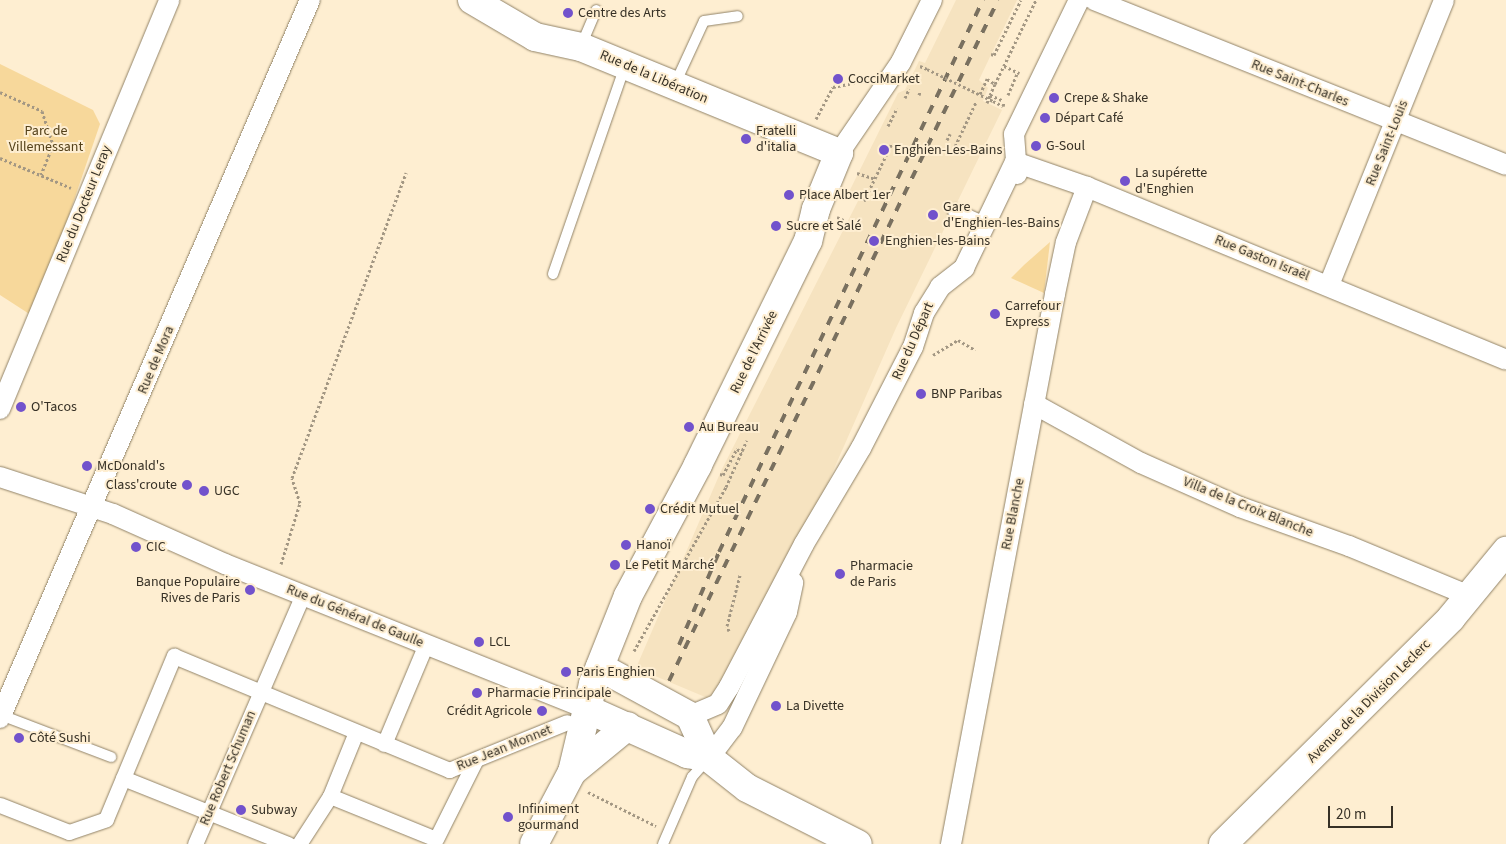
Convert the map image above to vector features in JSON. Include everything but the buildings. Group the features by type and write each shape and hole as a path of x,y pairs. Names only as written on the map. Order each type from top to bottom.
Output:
{"main road":[{"name":"Rue de la Libération","path":"472,0 535,37 581,47 839,153"},
{"name":"Rue de l'Arrivée","path":"569,777 577,716 600,667 628,596 698,465 808,241 816,209 839,153"},
{"name":"Avenue de la Division Leclerc","path":"1223,844 1329,742 1502,563"},
{"path":"600,667 690,716"},
{"name":"Rue du Général de Gaulle","path":"577,716 628,726 687,754 714,749"},
{"name":"Rue du Général de Gaulle","path":"690,716 714,749 747,788 858,844"},
{"path":"534,844 569,777 628,726"}],"street":[{"name":"Rue du Docteur Leray","path":"0,409 169,0"},
{"name":"Rue de Mora","path":"1,717 310,0"},
{"name":"Rue de l'Arrivée","path":"839,153 901,62 932,0"},
{"path":"1015,162 1013,142 1017,124 1078,0"},
{"name":"Rue Saint-Charles","path":"1094,0 1506,165"},
{"name":"Rue Saint-Louis","path":"1329,285 1444,0"},
{"name":"Rue Gaston Israël","path":"1015,162 1087,187 1329,285 1506,360"},
{"name":"Rue du Départ","path":"714,749 804,544 861,448 915,340 938,305 981,265 988,253 1014,191 1015,162"},
{"name":"Rue Blanche","path":"951,844 1066,242 1087,187"},
{"path":"956,211 982,223"},
{"name":"Villa de la Croix Blanche","path":"1034,404 1141,463 1240,507 1349,546 1470,596"},
{"name":"Rue du Général de Gaulle","path":"0,477 93,507 275,584 426,644 577,716"},
{"name":"Rue du Départ","path":"714,749 732,728 787,612 794,583 832,497"},
{"name":"Rue Robert Schuman","path":"195,844 210,814 303,595"},
{"name":"Rue du Départ","path":"690,716 718,704 779,598"},
{"path":"384,744 426,644"},
{"name":"Rue Jean Monnet","path":"123,778 174,656 449,770 475,761 577,716"},
{"path":"299,844 330,796 356,732"},
{"path":"330,796 436,839 475,761"},
{"path":"0,805 69,832 106,819 123,778 288,844"}],"lane":[{"path":"1066,0 1067,22"},
{"path":"581,47 596,10"},
{"path":"674,86 704,21 738,16"},
{"path":"553,274 626,66"},
{"path":"1,717 111,757"},
{"path":"663,844 692,777 714,749"}],"path":[{"path":"991,54 994,55 1021,0"},
{"path":"987,102 1036,0"},
{"path":"926,69 1003,106 1018,72"},
{"path":"793,135 799,123 812,128 833,87 870,80"},
{"path":"980,94 986,80 996,84"},
{"path":"0,92 42,111 53,146 41,175"},
{"path":"990,95 1002,100"},
{"path":"888,126 902,96"},
{"path":"951,155 976,102"},
{"path":"947,140 950,134"},
{"path":"864,202 892,143"},
{"path":"0,158 87,196"},
{"path":"275,584 300,503 292,478 406,173"},
{"path":"867,175 875,179"},
{"path":"915,340 930,357 958,340 975,350"},
{"path":"632,656 747,440"},
{"path":"725,473 737,449 742,452"},
{"path":"729,631 727,626 740,575"},
{"path":"569,777 668,832"}],"shaded area":[{"path":"956,0 1017,0 979,80 988,88 983,101 1002,110 896,328 729,707 636,668 721,471 858,201 847,196 898,93 905,90 919,61 925,63"}],"green space":[{"name":"Parc de Villemessant","path":"0,64 93,110 100,124 34,317 0,295"},
{"path":"1050,242 1044,293 1011,278 1024,265"}],"railway":[{"path":"679,645 719,552 983,0"},
{"path":"669,681 998,0"}],"place":[{"name":"Centre des Arts","path":"568,13"},
{"name":"CocciMarket","path":"838,79"},
{"name":"Crepe & Shake","path":"1054,98"},
{"name":"Départ Café","path":"1045,118"},
{"name":"Fratelli d'italia","path":"746,139"},
{"name":"G-Soul","path":"1036,146"},
{"name":"Enghien-Les-Bains","path":"884,150"},
{"name":"La supérette d'Enghien","path":"1125,181"},
{"name":"Place Albert 1er","path":"789,195"},
{"name":"Gare d'Enghien-les-Bains","path":"933,215"},
{"name":"Sucre et Salé","path":"776,226"},
{"name":"Enghien-les-Bains","path":"874,241"},
{"name":"Carrefour Express","path":"995,314"},
{"name":"BNP Paribas","path":"921,394"},
{"name":"O'Tacos","path":"21,407"},
{"name":"Au Bureau","path":"689,427"},
{"name":"McDonald's","path":"87,466"},
{"name":"Class'croute","path":"187,485"},
{"name":"UGC","path":"204,491"},
{"name":"Crédit Mutuel","path":"650,509"},
{"name":"Hanoï","path":"626,545"},
{"name":"CIC","path":"136,547"},
{"name":"Le Petit Marché","path":"615,565"},
{"name":"Pharmacie de Paris","path":"840,574"},
{"name":"Banque Populaire Rives de Paris","path":"250,590"},
{"name":"LCL","path":"479,642"},
{"name":"Paris Enghien","path":"566,672"},
{"name":"Pharmacie Principale","path":"477,693"},
{"name":"La Divette","path":"776,706"},
{"name":"Crédit Agricole","path":"542,711"},
{"name":"Côté Sushi","path":"19,738"},
{"name":"Subway","path":"241,810"},
{"name":"Infiniment gourmand","path":"508,817"}]}
